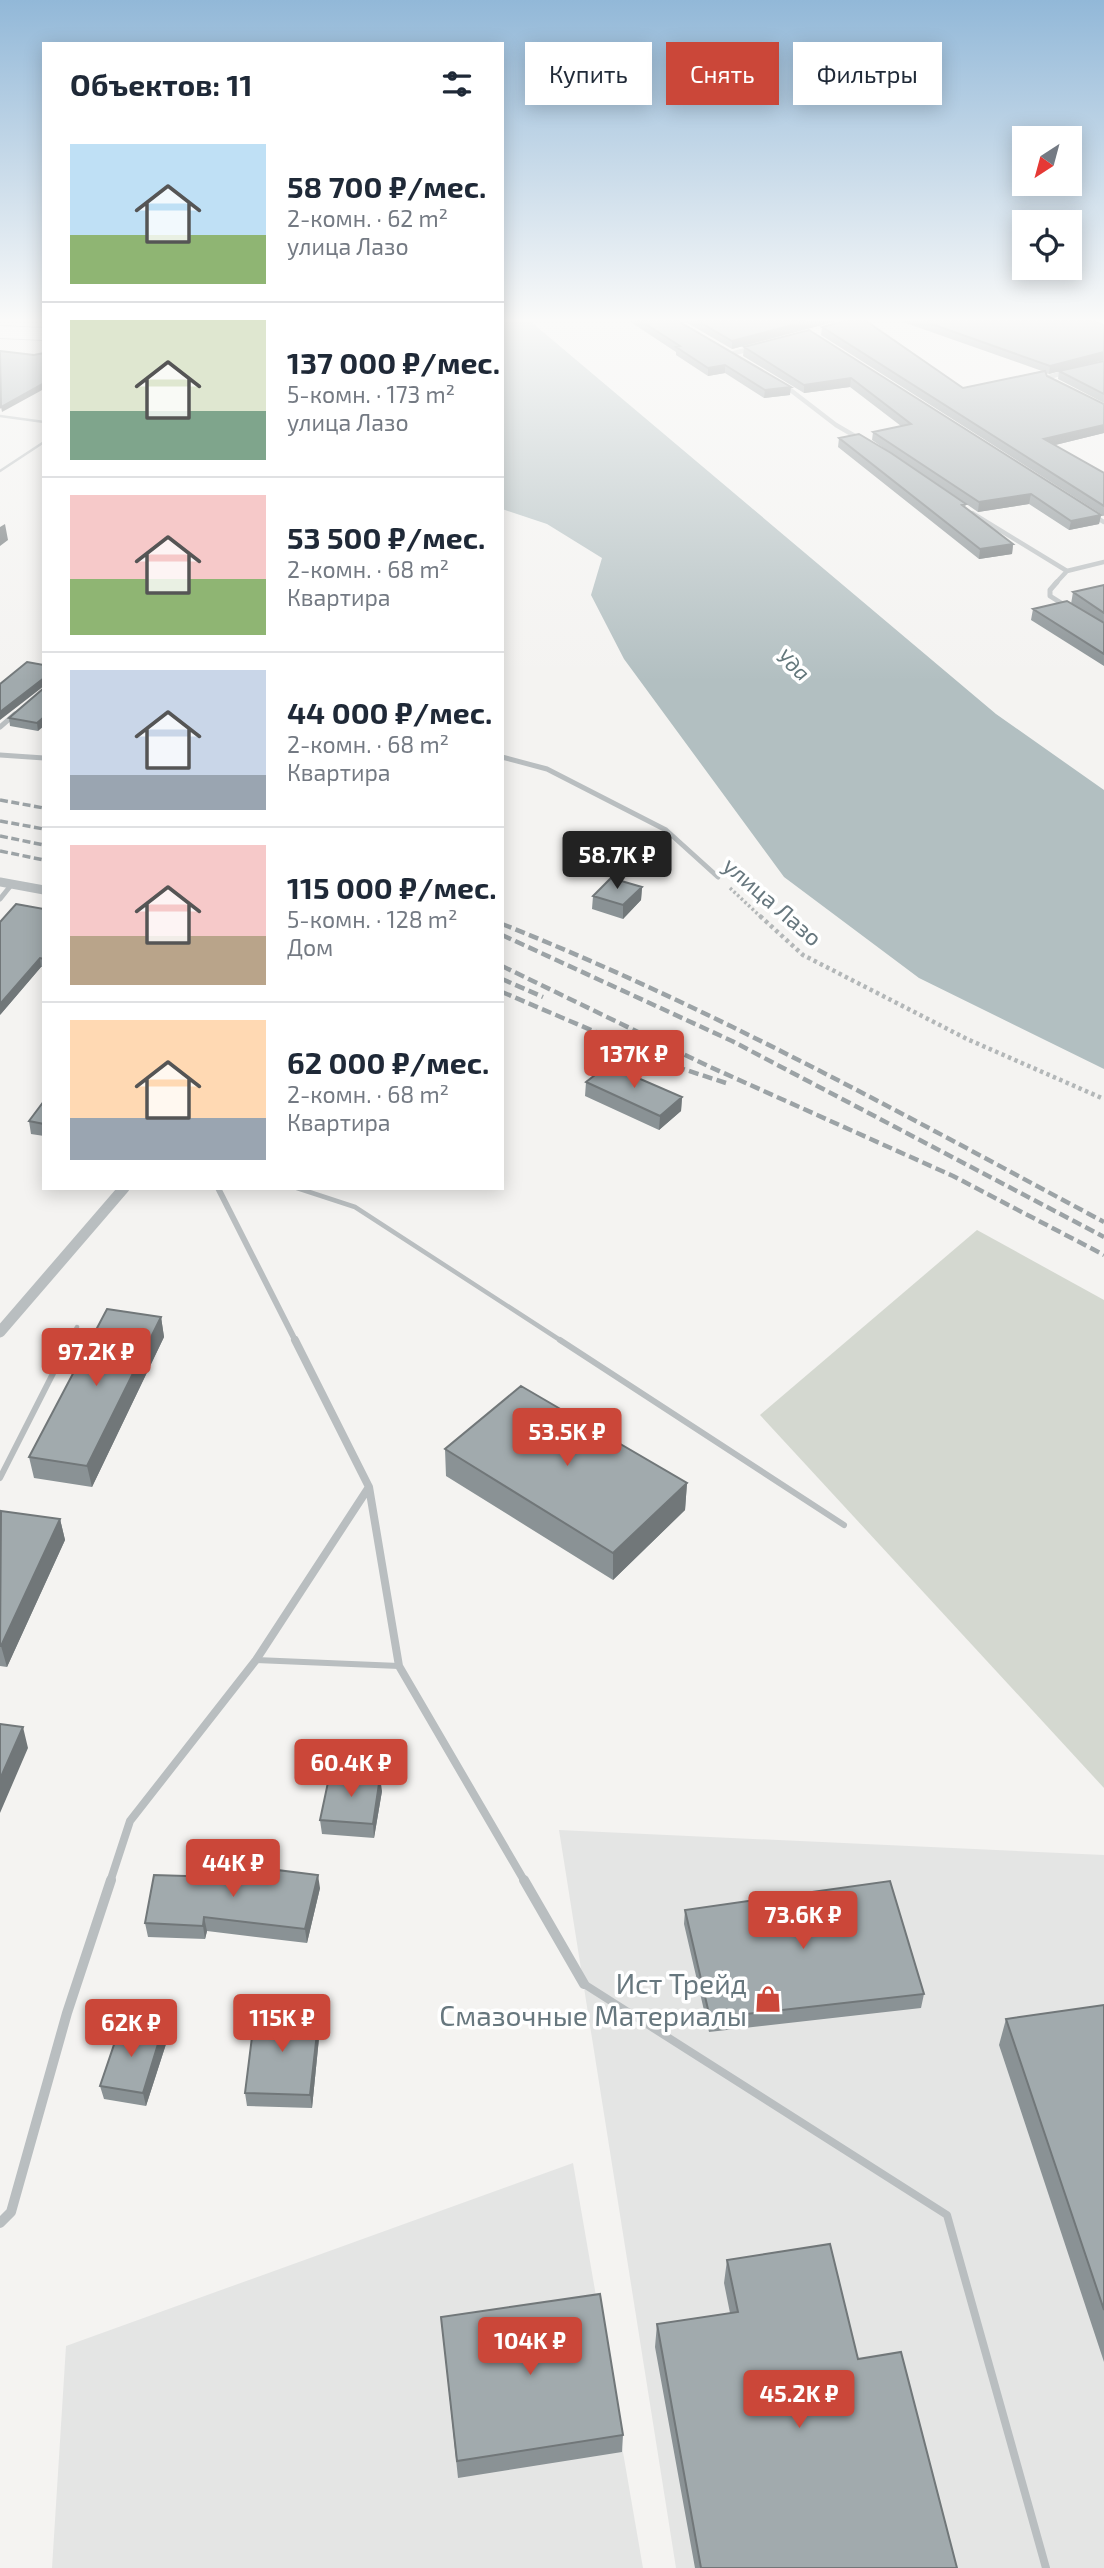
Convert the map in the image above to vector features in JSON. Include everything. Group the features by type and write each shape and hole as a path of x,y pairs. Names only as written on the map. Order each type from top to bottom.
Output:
{"street":[{"path":"863,441 870,445"},
{"path":"968,510 1067,571"},
{"path":"1084,510 1104,522"},
{"path":"1072,610 1050,596 1050,590 1067,571 1104,562"},
{"path":"0,727 18,712"},
{"path":"0,755 42,758"},
{"name":"улица Лазо","path":"504,758 547,769 666,830 718,877"},
{"path":"0,882 42,890"},
{"path":"0,899 12,884"},
{"path":"0,1332 122,1190"},
{"path":"219,1190 369,1487 399,1666 584,1984"},
{"path":"0,2223 11,2212 67,2013 130,1821 256,1660 369,1487"}],"lane":[{"path":"0,471 42,443"},
{"path":"303,1190 355,1207 844,1525"},
{"path":"0,1478 77,1327"},
{"path":"256,1660 399,1666"},
{"path":"584,1984 947,2215 1046,2568"}],"path":[{"name":"улица Лазо","path":"718,877 803,955 967,1039 1104,1099"}],"shaded area":[{"path":"977,1230 1104,1300 1104,1788 760,1415"},
{"path":"559,1830 1104,1855 1104,2568 676,2568"},
{"path":"573,2163 643,2568 52,2568 66,2346"}],"water":[{"name":"Уда","path":"504,441 672,441 996,714 1104,790 1104,1069 919,978 784,877 624,659 591,595 602,558 547,524 504,510"}],"building":[{"path":"843,441 871,441 891,453 966,504 962,505 1013,544 980,549"},
{"path":"886,441 984,441 1101,515 1071,521 1031,494 979,502"},
{"path":"1001,441 1047,441 1104,473 1104,506"},
{"path":"1104,585 1104,613 1073,592"},
{"path":"1067,601 1104,623 1104,654 1033,609"},
{"path":"27,662 42,665 42,680 0,712 0,684"},
{"path":"42,690 42,719 37,723 9,718"},
{"path":"611,878 642,887 623,905 593,896"},
{"path":"16,904 42,909 42,958 0,1004 0,922"},
{"path":"608,1065 682,1097 660,1116 586,1082"},
{"path":"42,1104 42,1124 29,1121"},
{"path":"107,1309 161,1317 87,1466 29,1457"},
{"path":"521,1386 687,1483 613,1553 445,1449"},
{"path":"1,1511 60,1519 0,1646"},
{"path":"0,1724 23,1727 0,1779"},
{"path":"330,1773 380,1777 373,1824 320,1820"},
{"path":"253,1867 318,1875 305,1929 204,1917 203,1926 145,1923 154,1875 250,1878"},
{"path":"890,1881 924,1994 710,2018 685,1910"},
{"path":"1104,2005 1104,2310 1006,2019"},
{"path":"255,2013 319,2015 310,2095 245,2093"},
{"path":"121,2024 162,2031 143,2093 100,2086"},
{"path":"830,2244 858,2359 901,2352 957,2568 701,2568 657,2324 738,2312 727,2260"},
{"path":"600,2294 623,2435 457,2461 441,2317"}],"railway":[{"path":"0,800 42,808"},
{"path":"0,821 42,829"},
{"path":"0,836 42,845"},
{"path":"0,851 42,860"},
{"path":"504,925 580,956 807,1064 1104,1222"},
{"path":"504,936 732,1041 1104,1237"},
{"path":"504,967 708,1066 953,1176 1104,1255"},
{"path":"504,980 543,997"},
{"path":"504,993 680,1068 726,1083"}],"place":[{"name":"Ист Трейд Смазочные Материалы","path":"768,1999"}]}
